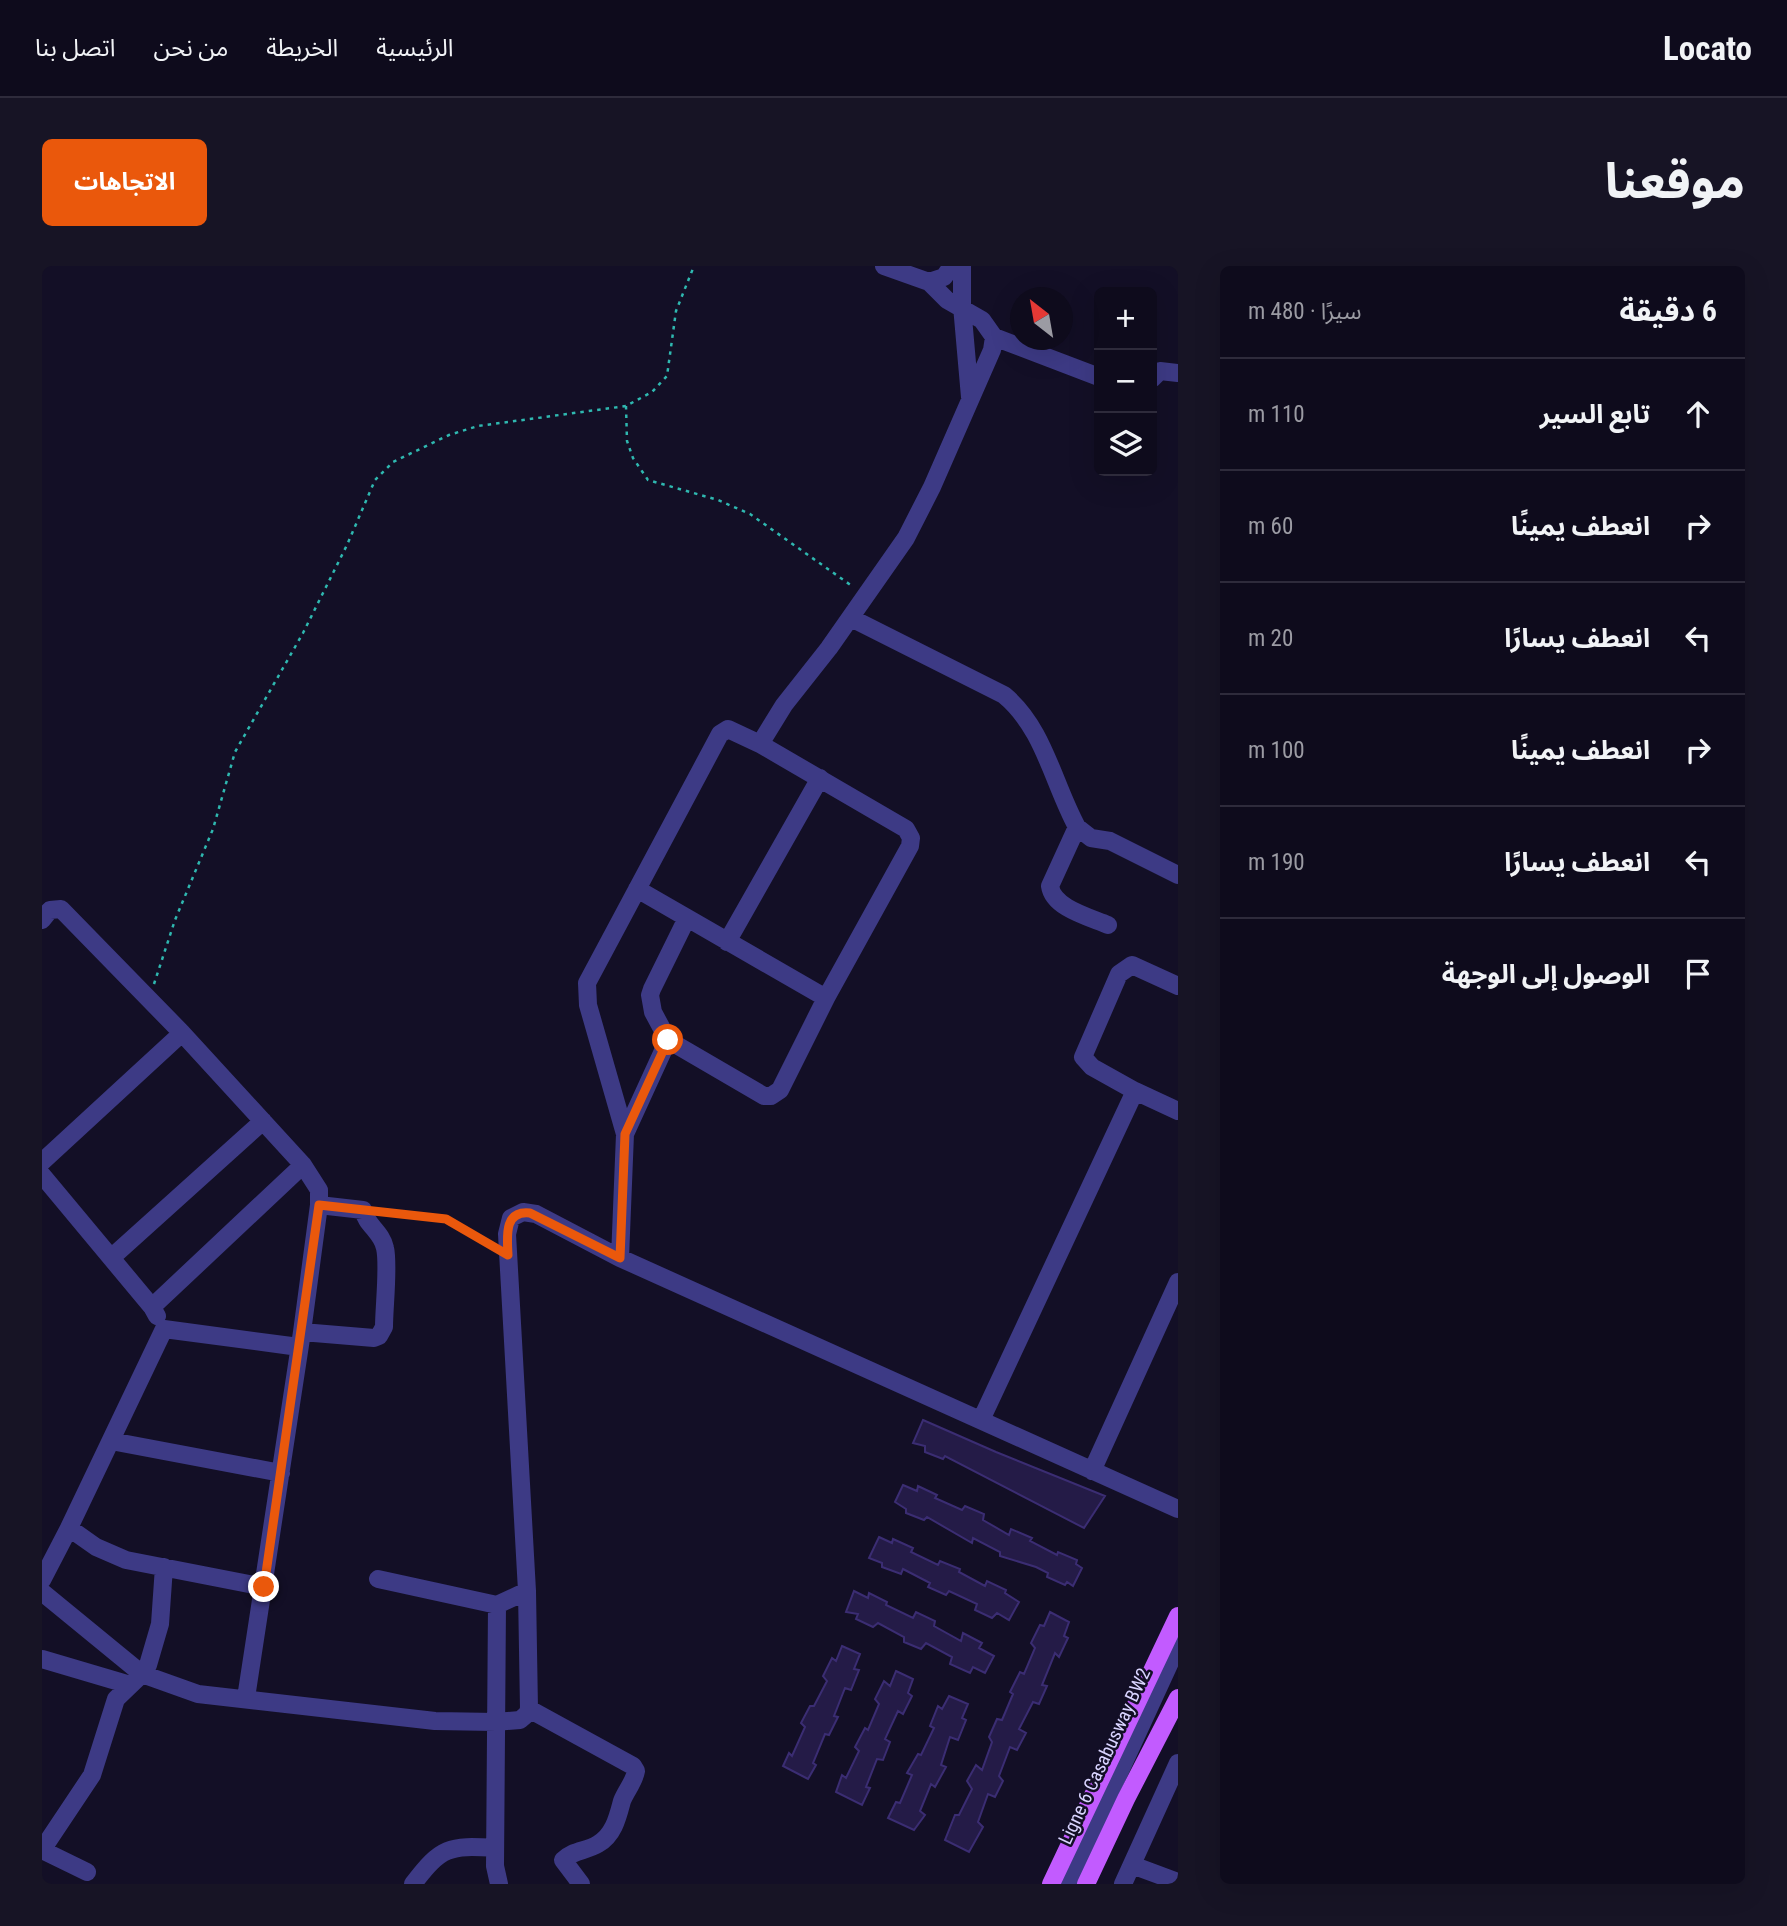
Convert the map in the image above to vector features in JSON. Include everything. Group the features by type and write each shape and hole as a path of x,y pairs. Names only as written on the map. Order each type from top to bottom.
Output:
{"main road":[{"path":"1051,1884 1178,1616"},
{"path":"1086,1884 1178,1698"}],"street":[{"path":"884,266 929,282 947,299 982,320 994,337 1094,375"},
{"path":"929,282 944,276 953,266"},
{"path":"962,266 962,306 971,401"},
{"path":"760,744 784,705 851,618 906,538 971,401 992,350 994,337"},
{"path":"1157,374 1160,371 1178,373"},
{"path":"851,618 1004,695 1018,706 1033,727 1077,827 1091,838 1110,841 1178,875"},
{"path":"620,1258 625,1134 586,993 592,971 720,734 728,729 760,744 906,829 911,838 910,846 826,998 780,1090 771,1096 765,1096 668,1040 653,1012 650,995 687,918"},
{"path":"727,942 820,778"},
{"path":"1077,827 1050,886 1052,894 1061,904 1108,925"},
{"path":"637,889 826,998"},
{"path":"42,920 50,910 61,909 263,1121 303,1165 319,1190 281,1473 246,1698"},
{"path":"1178,986 1132,965 1119,974 1083,1057 1092,1067 1178,1111"},
{"path":"42,1162 181,1033"},
{"path":"625,1134 668,1040"},
{"path":"981,1420 1135,1091"},
{"path":"111,1258 263,1121"},
{"path":"152,1307 303,1165"},
{"path":"42,1175 152,1307 164,1329"},
{"path":"164,1329 300,1339 379,1336 384,1327 386,1249 379,1234 367,1221 363,1210 319,1205"},
{"path":"42,1659 198,1694 435,1721 496,1722 520,1720 527,1714 527,1591 507,1234 509,1222 515,1215 523,1212 536,1214 620,1258 1178,1509"},
{"path":"1092,1471 1178,1282"},
{"path":"42,1580 164,1329"},
{"path":"111,1441 281,1473"},
{"path":"69,1528 113,1556 264,1587"},
{"path":"87,1872 42,1850 92,1775 99,1760 113,1705 148,1664 160,1624 164,1567"},
{"path":"378,1578 497,1605 527,1591"},
{"path":"42,1592 136,1680"},
{"path":"497,1605 495,1875 499,1884"},
{"name":"Ligne 6 Casabusway BW2","path":"1068,1884 1178,1645"},
{"name":"Ligne 6 Casabusway BW2","path":"1075,1884 1178,1658"},
{"path":"529,1709 633,1766 636,1771 622,1803 618,1820 600,1844 571,1853 563,1860 581,1884"},
{"path":"1123,1884 1178,1763"},
{"path":"412,1884 425,1867 446,1850 461,1846 495,1848"},
{"path":"1132,1865 1178,1882"}],"path":[{"path":"150,1000 175,920 213,829 234,752 303,633 347,545 366,496 382,471 409,453 449,435 478,426 626,406 652,392 667,376 676,311 694,266"},
{"path":"626,406 627,441 633,458 648,480 718,500 750,514 867,596"},
{"path":"363,1210 446,1219 508,1255"}],"building":[{"path":"923,1420 1105,1496 1084,1528 945,1456 943,1459 925,1452 925,1446 913,1443"},
{"path":"903,1485 917,1491 918,1486 937,1495 935,1498 962,1510 965,1506 984,1514 983,1520 1009,1535 1011,1529 1032,1538 1030,1541 1057,1555 1058,1552 1077,1560 1076,1564 1082,1568 1073,1586 1047,1577 1048,1573 1036,1567 1000,1556 1000,1552 973,1538 972,1543 927,1517 924,1520 906,1513 906,1509 895,1502"},
{"path":"879,1537 892,1543 893,1539 913,1548 911,1552 938,1565 940,1561 960,1569 959,1572 985,1586 987,1581 1006,1590 1005,1593 1019,1602 1009,1620 997,1613 992,1618 975,1610 977,1604 949,1591 946,1595 928,1587 930,1583 903,1569 901,1574 882,1567 882,1563 869,1558"},
{"path":"854,1591 868,1598 869,1593 913,1618 916,1612 935,1621 934,1626 961,1641 963,1633 982,1643 979,1648 994,1656 985,1673 973,1667 970,1673 950,1664 952,1657 926,1643 921,1649 904,1642 904,1637 878,1623 873,1627 856,1619 858,1614 846,1612"},
{"path":"1050,1612 1069,1622 1064,1636 1068,1638 1059,1657 1055,1653 1042,1685 1047,1686 1039,1704 1033,1702 1019,1729 1026,1733 1017,1750 1010,1747 999,1776 1003,1781 995,1797 988,1794 978,1822 983,1827 969,1852 945,1840 955,1815 959,1815 972,1789 967,1781 976,1765 982,1770 992,1742 989,1737 997,1719 1002,1720 1013,1694 1010,1692 1020,1672 1024,1674 1035,1648 1031,1643 1040,1625 1044,1626"},
{"path":"842,1646 860,1654 854,1669 859,1670 851,1690 845,1688 834,1716 838,1717 829,1735 825,1734 813,1763 816,1765 808,1779 783,1766 789,1753 792,1756 805,1727 801,1723 810,1706 814,1706 827,1681 823,1676 832,1658 836,1661"},
{"path":"896,1671 913,1679 908,1693 912,1696 903,1714 898,1711 885,1739 890,1742 883,1760 877,1759 866,1787 870,1788 862,1805 836,1792 842,1775 846,1778 859,1751 855,1747 865,1728 868,1730 879,1704 875,1699 884,1681 890,1686"},
{"path":"949,1696 968,1704 962,1718 966,1720 958,1740 950,1737 941,1765 946,1767 935,1787 931,1784 920,1811 925,1815 914,1830 888,1818 896,1802 900,1803 912,1775 907,1773 918,1754 921,1755 934,1728 930,1726 938,1706 942,1709"}],"route":[{"path":"264,1587 319,1205 446,1219 508,1255 507,1234 511,1219 523,1212 536,1214 620,1258 625,1134 668,1040"}]}
